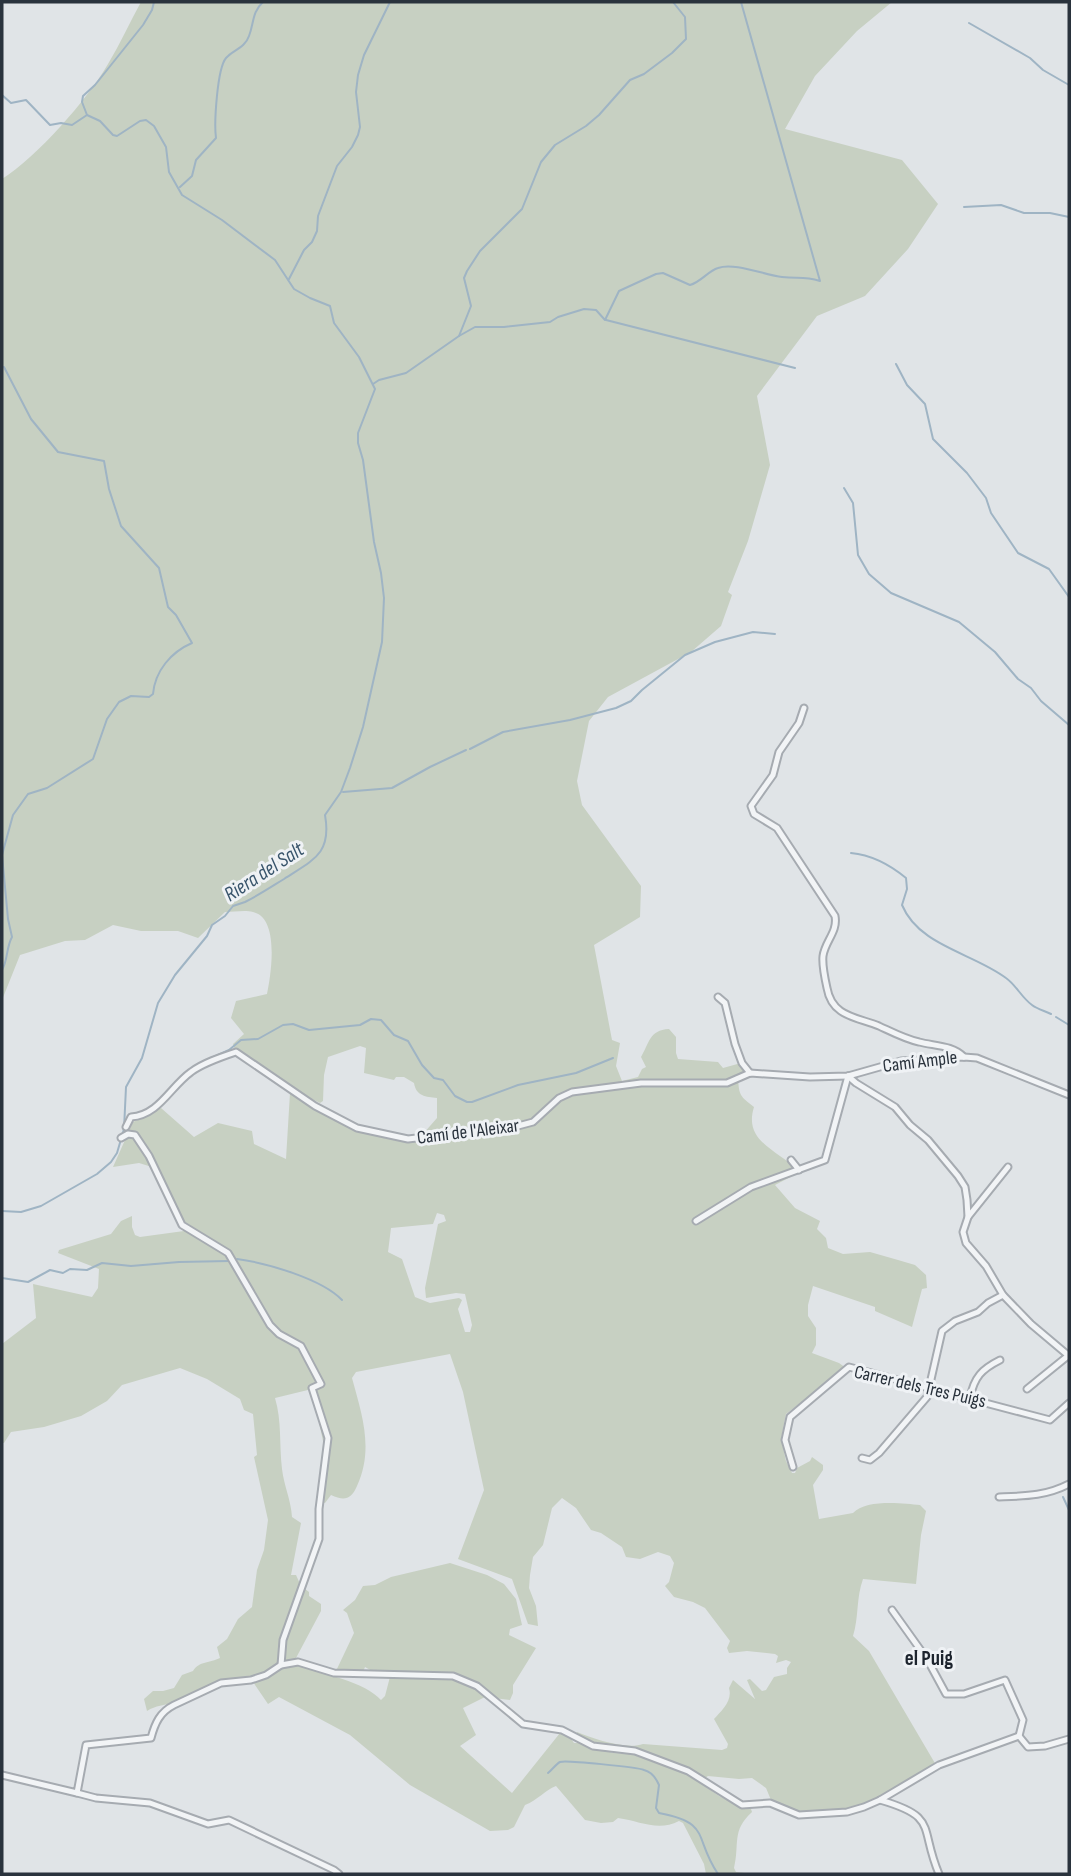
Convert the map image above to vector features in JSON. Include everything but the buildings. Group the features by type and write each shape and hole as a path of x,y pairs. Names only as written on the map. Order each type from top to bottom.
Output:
{"street":[{"path":"804,708 799,723 779,752 773,775 752,803 752,811 777,828 835,915 835,928 823,954 830,999 847,1017 870,1023 915,1042 958,1051 964,1056"},
{"path":"721,996 742,1063 750,1073"},
{"name":"Camí de l'Aleixar","path":"125,1127 131,1117 142,1116 162,1102 191,1072 236,1052 316,1106 357,1128 408,1139 533,1122 559,1098 572,1092 641,1083 727,1083 750,1073 810,1077 848,1076"},
{"name":"Camí Ample","path":"848,1076 901,1061 964,1056 985,1060 1069,1095"},
{"path":"696,1221 751,1188 825,1160 848,1076 895,1107 910,1125 928,1140 965,1187 968,1217 963,1236 1003,1294 1031,1324 1069,1355 1027,1389"},
{"path":"121,1138 128,1134 135,1135 149,1156 182,1225 228,1253 270,1325 279,1334 300,1346 321,1384 312,1388 328,1438 319,1509 319,1539 283,1640 281,1665"},
{"path":"791,1160 799,1170"},
{"path":"968,1217 1008,1167"},
{"path":"862,1458 870,1460 879,1453 916,1411 931,1388 942,1331 955,1321 978,1312 1003,1294"},
{"path":"970,1398 976,1378 984,1368 1000,1360"},
{"name":"Carrer dels Tres Puigs","path":"793,1467 786,1440 790,1417 849,1367 1049,1420 1069,1404"},
{"path":"999,1497 1035,1496 1057,1491 1069,1484"},
{"path":"892,1610 927,1659 946,1694 964,1694 1005,1680 1023,1720 1019,1736"},
{"path":"77,1793 86,1745 151,1738 156,1720 167,1708 221,1683 251,1680 266,1675 281,1665 298,1662 334,1673 453,1676 477,1686 523,1724 562,1730 593,1746 635,1751 688,1771 742,1805 771,1803 799,1815 847,1812 880,1800 939,1765 1019,1736"},
{"path":"1019,1736 1028,1747 1045,1746 1069,1739"},
{"path":"2,1774 96,1798 150,1803 208,1824 229,1821 339,1874"},
{"path":"880,1800 906,1808 922,1821 939,1874"}],"green space":[{"path":"141,2 892,2 857,31 815,76 785,129 902,160 938,204 908,249 865,296 817,316 757,396 770,465 748,541 728,592 732,595 721,626 691,652 608,697 589,721 577,781 582,805 641,886 640,917 594,945 612,1040 620,1043 616,1066 622,1081 638,1077 646,1067 641,1057 650,1038 662,1030 669,1029 676,1037 678,1059 718,1062 723,1068 741,1063 746,1070 738,1077 740,1092 754,1107 753,1129 765,1144 800,1172 775,1185 795,1208 820,1221 817,1229 826,1238 828,1248 843,1254 870,1252 915,1265 926,1275 927,1288 922,1289 912,1327 875,1311 875,1307 813,1286 808,1305 808,1316 816,1328 816,1345 812,1353 846,1368 786,1414 781,1439 792,1473 812,1457 823,1465 823,1470 813,1485 819,1519 853,1513 866,1506 885,1503 920,1505 926,1511 916,1584 863,1579 853,1636 869,1651 936,1765 889,1792 855,1806 820,1813 801,1812 771,1800 766,1788 752,1778 705,1778 643,1751 596,1746 576,1735 577,1732 628,1746 643,1744 722,1750 727,1748 728,1744 714,1719 728,1701 733,1680 755,1699 747,1680 750,1679 762,1691 766,1690 774,1677 787,1674 791,1662 786,1660 776,1663 778,1656 775,1654 747,1651 729,1653 727,1648 730,1641 705,1608 674,1597 665,1586 669,1582 674,1563 670,1556 658,1552 640,1559 626,1557 622,1547 601,1533 591,1530 576,1508 562,1498 552,1508 543,1545 533,1557 529,1588 536,1606 538,1626 528,1624 512,1579 458,1559 484,1490 463,1392 450,1354 356,1372 352,1378 365,1432 365,1459 357,1486 347,1498 331,1495 325,1503 321,1502 326,1439 323,1441 312,1389 275,1398 279,1415 283,1475 292,1517 301,1523 291,1575 296,1575 301,1586 309,1592 309,1596 321,1604 321,1611 296,1658 298,1666 354,1683 381,1700 385,1696 391,1673 372,1671 365,1667 363,1672 336,1671 354,1633 347,1613 343,1610 355,1600 363,1586 375,1585 391,1577 450,1563 487,1575 504,1584 516,1599 522,1625 510,1629 509,1635 536,1648 513,1685 510,1700 485,1697 463,1708 476,1735 460,1746 512,1793 560,1733 569,1736 574,1743 584,1743 613,1753 635,1754 686,1773 719,1796 751,1809 752,1812 741,1825 737,1838 734,1868 736,1872 753,1874 706,1874 704,1864 683,1823 679,1821 656,1826 618,1818 613,1822 601,1823 585,1820 556,1786 525,1805 514,1827 490,1831 410,1785 350,1735 279,1697 268,1704 251,1679 147,1711 144,1699 153,1691 174,1688 182,1675 220,1658 217,1647 227,1639 238,1619 252,1607 268,1520 254,1457 257,1455 253,1414 244,1410 240,1399 207,1379 180,1368 122,1385 107,1401 81,1416 44,1427 11,1432 2,1443 2,1344 36,1318 33,1284 92,1297 98,1288 99,1269 58,1253 59,1250 111,1234 121,1221 132,1216 135,1235 140,1237 184,1231 152,1167 139,1163 113,1167 133,1122 161,1108 194,1137 218,1123 252,1131 254,1144 286,1159 290,1093 357,1132 416,1142 437,1118 437,1098 419,1093 414,1083 404,1077 396,1077 394,1080 364,1073 366,1048 360,1046 328,1057 323,1101 320,1103 294,1090 235,1050 233,1044 244,1034 231,1018 236,1001 267,994 270,974 272,948 267,925 262,916 253,912 225,912 198,938 178,931 141,931 113,925 85,940 65,941 20,955 2,1000 2,179 30,157 88,94 108,64","holes":["437,1213 444,1215 446,1221 438,1224 425,1288 426,1298 465,1294 472,1325 470,1332 465,1332 458,1309 462,1300 459,1298 430,1303 415,1297 402,1259 388,1252 391,1228 433,1224"]}],"waterway":[{"name":"Riera del Salt","path":"2,1211 21,1212 41,1206 97,1174 111,1162 117,1153 124,1129 126,1087 142,1058 158,1003 175,975 207,936 212,925 233,906 265,891 312,861 323,847 326,839 325,815 341,792 350,768 363,727 382,642 384,598 381,573 358,443 358,433 375,389 359,357 334,323 330,306 294,289 275,260 222,220 182,195 169,172 166,147 154,126 146,120 140,121 117,136 113,135 100,121 87,115 82,102 83,96 143,25 154,2"},
{"path":"180,187 192,176 196,160 216,138 217,97 223,64 226,58 247,40 255,14 263,2"},
{"path":"289,279 317,231 318,216 337,166 358,135 358,75 364,55 390,2"},
{"path":"373,384 406,373 459,336 471,306 464,278 467,271 480,251 522,209 541,162 555,145 599,115 630,80 644,74 686,39 685,17 673,2"},
{"path":"459,336 475,327 550,322 584,309 596,310 605,320 619,291 656,274 663,273 690,285 714,269 732,267 820,281 741,2"},
{"path":"969,23 1030,58 1043,70 1069,85"},
{"path":"2,95 11,103 26,100 50,125 72,125 87,115"},
{"path":"964,207 1001,205 1024,213 1050,213 1069,217"},
{"path":"606,320 795,368"},
{"path":"896,364 907,385 925,404 933,439 967,473 986,498 991,513 1018,553 1049,569 1069,597"},
{"path":"2,970 12,937 2,855 13,815 28,794 47,788 93,759 107,719 119,702 131,696 149,697 153,694 165,663 192,643 176,615 168,607 159,568 121,526 109,489 104,461 58,452 31,419 4,367"},
{"path":"844,488 853,503 858,555 869,574 891,593 959,622 995,652 1018,679 1069,725"},
{"path":"470,749 503,732 570,720 616,708 631,701 685,655 715,642 753,632 775,634"},
{"path":"343,792 392,788 466,750"},
{"path":"851,853 880,861 906,878 907,889 902,905 910,919 921,930 948,948 993,969 1010,981 1032,1005 1051,1014"},
{"path":"1056,1017 1069,1025"},
{"path":"209,1059 229,1050 241,1040 258,1039 283,1025 293,1024 309,1030 360,1025 371,1019 381,1020 394,1035 408,1041 422,1065 434,1078 443,1080 455,1096 472,1102 518,1085 576,1073 613,1058"},
{"path":"194,1067 204,1061"},
{"path":"237,1259 293,1273 321,1285 342,1300"},
{"path":"2,1278 28,1282 50,1270 63,1273 70,1269 87,1270 102,1263 131,1266 229,1261"},
{"path":"1063,1497 1069,1510"},
{"path":"548,1773 560,1762 629,1767 649,1772 659,1785 656,1808 659,1813 676,1817 694,1827 718,1874"}],"district":[{"name":"el Puig","path":"929,1658"}]}
